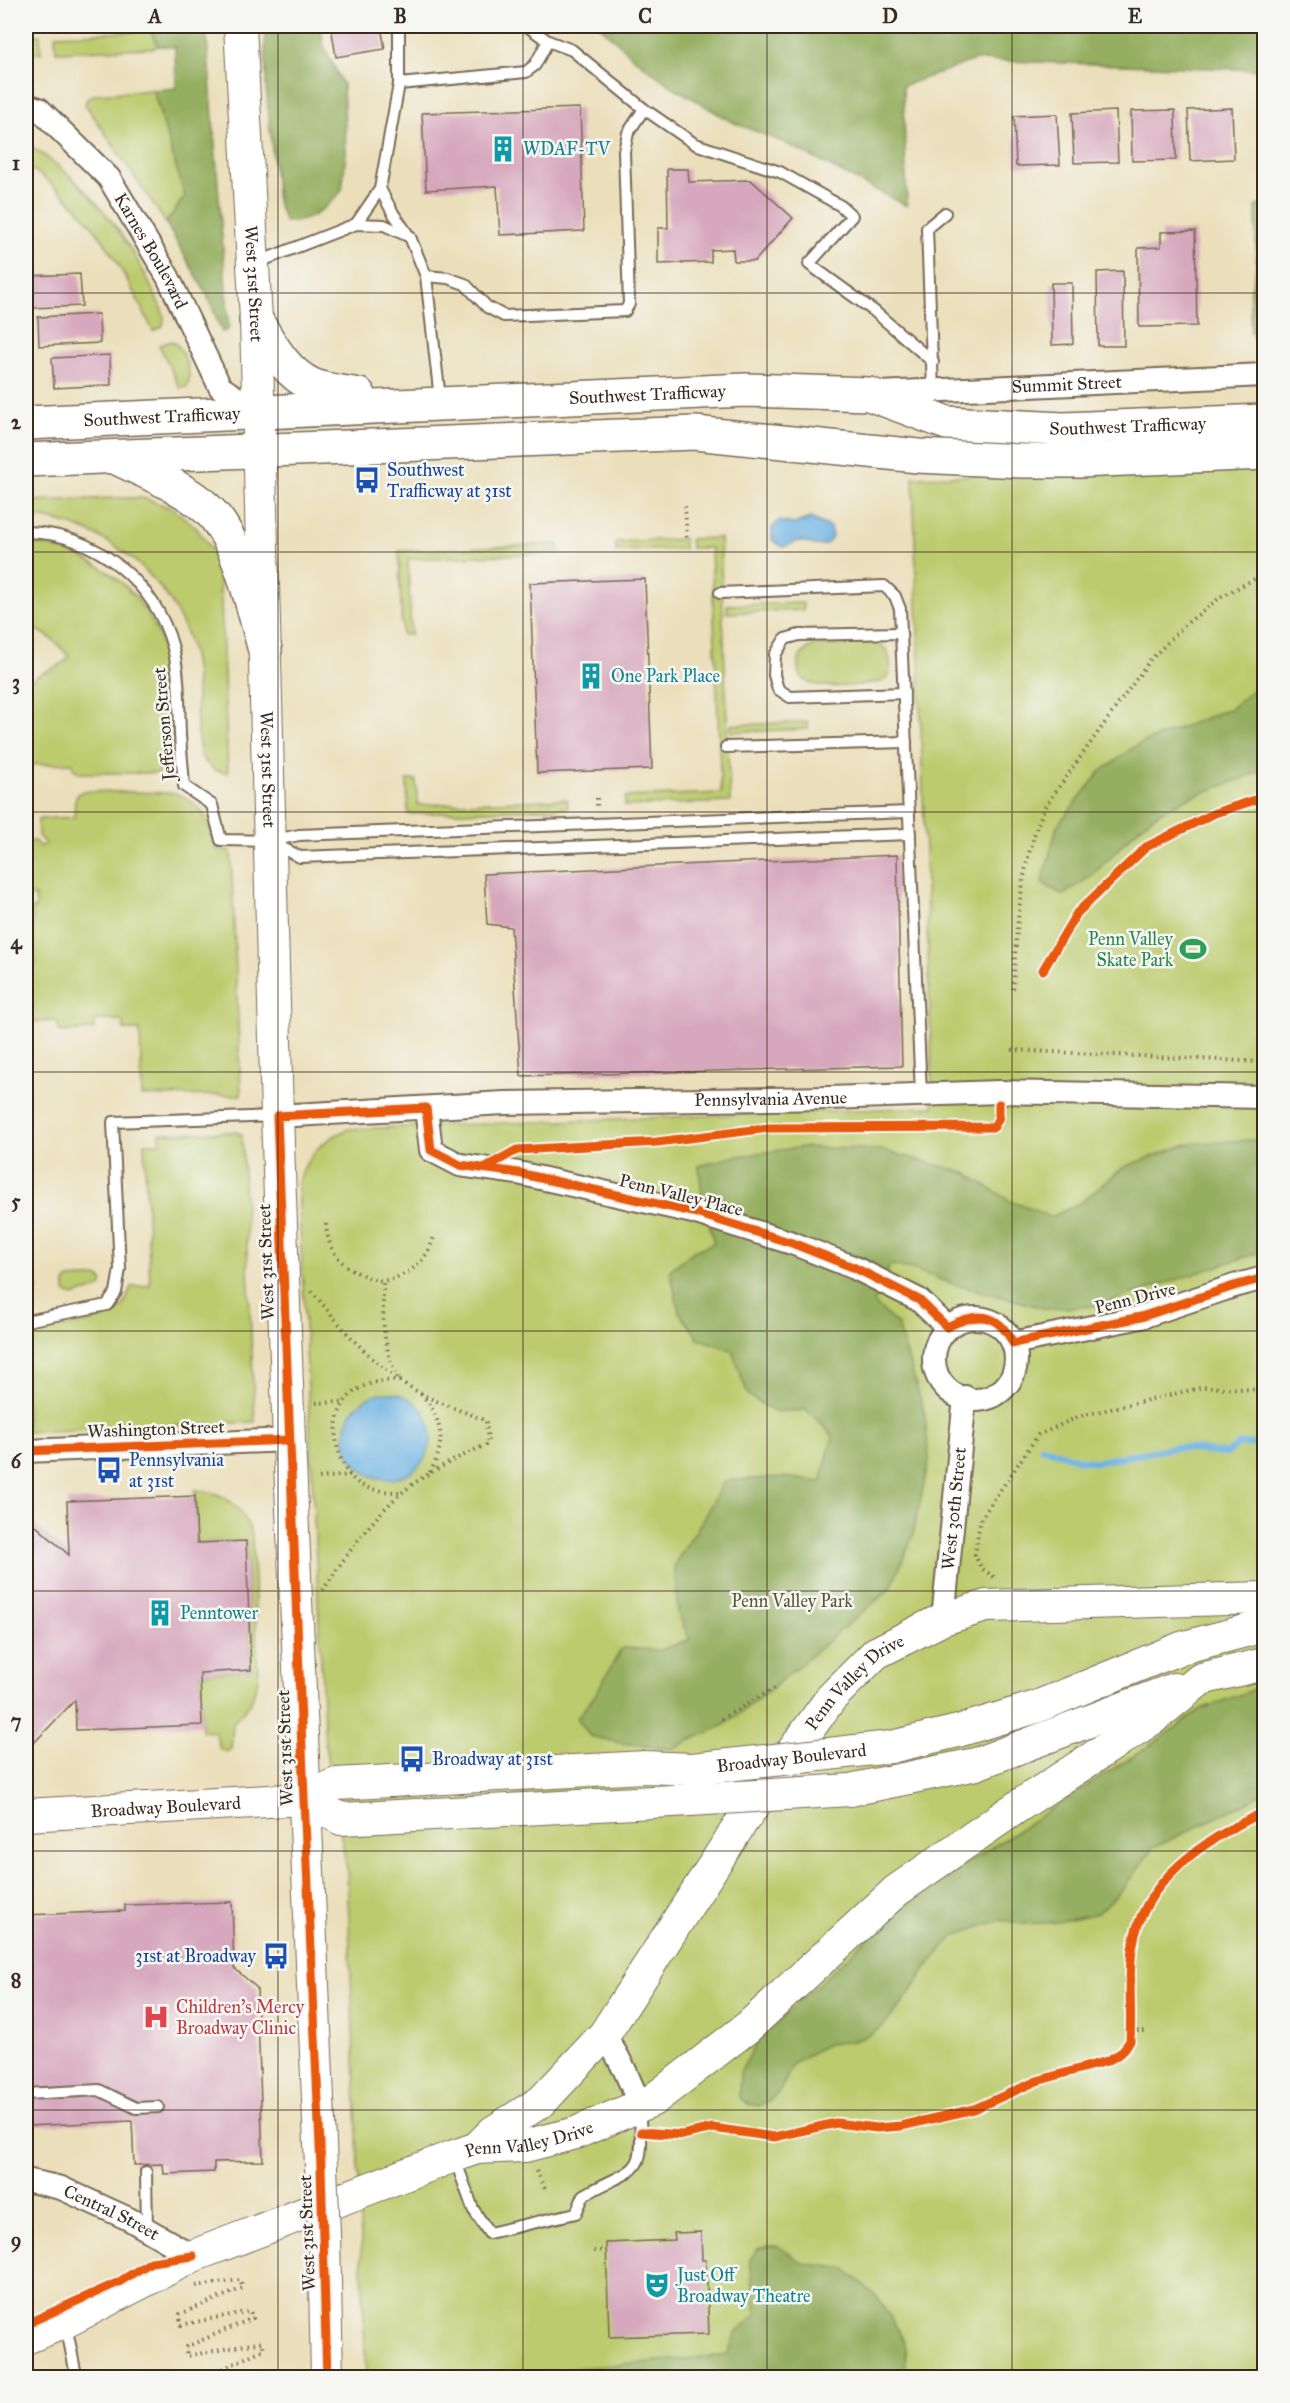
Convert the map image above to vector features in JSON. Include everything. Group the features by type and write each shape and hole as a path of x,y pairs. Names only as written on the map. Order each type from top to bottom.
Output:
{"main road":[{"name":"West 31st Street","path":"240,26 254,264 277,1116 324,2233 327,2378"},
{"path":"256,320 277,355 312,385 404,404"},
{"name":"Southwest Trafficway","path":"26,423 441,402 745,390 869,394 947,423 1063,429 1264,421"},
{"path":"258,412 294,448"},
{"name":"Southwest Trafficway","path":"26,460 695,433 918,456 1022,461 1079,461 1264,453"},
{"path":"113,456 173,485 214,515 229,538 265,650"},
{"name":"Penn Valley Drive","path":"465,2152 542,2101 604,2035 741,1823 831,1698 876,1653 943,1619 986,1606 1264,1598"},
{"name":"Broadway Boulevard","path":"26,1815 304,1799 336,1784 645,1767 692,1769 891,1747 958,1731 1036,1707 1181,1648 1264,1626"},
{"name":"Penn Valley Drive","path":"465,2152 525,2146 576,2133 652,2100 748,2027 896,1892 1017,1807 1152,1719 1201,1679 1264,1664"},
{"name":"Broadway Boulevard","path":"304,1799 341,1819 850,1790 976,1764 1201,1679"},
{"path":"26,2338 65,2322 193,2256 465,2152"}],"street":[{"name":"Karnes Boulevard","path":"26,105 39,109 109,178 168,278 220,387 258,412"},
{"name":"Summit Street","path":"869,394 1264,375"},
{"name":"Pennsylvania Avenue","path":"277,1116 504,1103 999,1092 1264,1097"},
{"name":"Penn Valley Place","path":"426,1108 431,1150 460,1165 518,1173 693,1212 792,1243 855,1268 919,1300 947,1327"},
{"name":"Penn Drive","path":"1013,1343 1140,1317 1264,1278"},
{"path":"966,1317 992,1320 1006,1330 1013,1343 1017,1361 1012,1379 993,1397 977,1401 954,1395 942,1384 935,1370 934,1354 939,1337 947,1327 966,1317"},
{"name":"West 30th Street","path":"943,1619 965,1397"},
{"name":"Washington Street","path":"26,1451 289,1440"},
{"path":"604,2035 624,2066 639,2107"},
{"name":"Central Street","path":"26,2180 61,2188 147,2230 193,2256"}],"lane":[{"path":"356,224 381,189 399,84 399,26"},
{"path":"527,26 548,41 572,50 644,109 694,144 780,172 841,206 852,216 809,264 874,310 933,362"},
{"path":"399,84 526,72 535,65 548,41"},
{"path":"426,276 448,278 465,284 487,307 504,316 625,311 629,304 624,151 628,133 644,109"},
{"path":"381,189 393,213 410,237 426,276 441,402"},
{"path":"933,390 927,228 945,213"},
{"path":"254,264 356,224 384,225 410,237"},
{"name":"Jefferson Street","path":"26,532 59,535 80,542 106,556 130,575 158,610 173,648 179,692 184,786 212,805 221,840 270,841"},
{"path":"720,593 884,586 898,602 921,1094"},
{"path":"901,633 799,635 785,639 774,655 774,675 778,689 790,697 904,693"},
{"path":"726,747 906,741"},
{"path":"270,841 298,835 909,812"},
{"path":"270,841 300,857 910,834"},
{"path":"26,1321 107,1305 116,1292 120,1269 114,1122 277,1116"},
{"path":"26,2094 99,2090 136,2108 158,2107"},
{"path":"465,2152 473,2209 489,2233 576,2213 584,2195 629,2173 639,2160 642,2142 639,2107"},
{"path":"146,2172 147,2230"},
{"path":"65,2322 76,2375 74,2378"}],"path":[{"path":"685,506 687,539"},
{"path":"1013,989 1018,917 1027,858 1046,805 1150,660 1186,624 1222,596 1264,574"},
{"path":"597,798 597,807"},
{"path":"1012,1050 1264,1062"},
{"path":"326,1224 329,1244 337,1258 358,1275 383,1281 397,1278 419,1264 427,1255 434,1236"},
{"path":"383,1281 385,1343 392,1366 401,1381"},
{"path":"312,1291 355,1341 401,1381 420,1393 486,1421 488,1444 428,1474 404,1492 351,1550 323,1590"},
{"path":"401,1381 371,1383 353,1393 344,1402 339,1414 338,1443 340,1457 351,1475 363,1486 390,1492 404,1492"},
{"path":"994,1577 981,1568 975,1555 980,1520 1038,1436 1080,1416 1195,1389 1243,1387 1264,1390"},
{"path":"420,1393 435,1413 440,1436 440,1448 435,1464 428,1474"},
{"path":"316,1403 344,1402"},
{"path":"319,1478 351,1475"},
{"path":"722,1719 775,1688"},
{"path":"1131,2020 1131,2036 1149,2031"},
{"path":"536,2172 545,2189"},
{"path":"594,2251 606,2250"},
{"path":"193,2287 240,2280 243,2288 180,2314 181,2325 250,2311 253,2318 186,2347 187,2356 262,2342 264,2349 204,2378"}],"green space":[{"path":"148,26 206,26 229,329 222,332 207,295 166,223 185,196 153,90 176,88 175,47 158,46"},
{"path":"265,26 321,26 323,44 343,85 346,153 342,191 317,214 295,222 285,222 277,201 266,87"},
{"path":"600,26 1264,26 1264,70 975,60 903,86 907,206 783,142 732,122 668,84 635,59"},
{"path":"150,31 158,46 154,48 56,52 55,35"},
{"path":"40,35 41,53 26,53 26,36"},
{"path":"153,90 185,196 166,223 85,104 88,97 97,94"},
{"path":"26,144 67,173 85,190 116,228 143,270 160,306 164,319 162,327 153,331 115,259 86,218 69,199 26,165"},
{"path":"1264,204 1264,350 1261,350 1251,333 1250,294 1256,269 1256,206"},
{"path":"172,341 184,355 189,375 187,387 180,388 159,345"},
{"name":"Penn Valley Park","path":"1264,467 1264,2377 366,2377 347,1869 325,1746 298,1182 302,1172 311,1156 323,1144 348,1129 933,1107 913,477"},
{"path":"143,498 172,508 196,527 212,550 218,567 221,603 228,773 214,770 202,758 197,724 195,666 187,636 175,608 157,584 136,562 112,544 85,530 56,521 26,516 26,501"},
{"path":"720,538 730,802 625,806 625,797 721,793 711,548 691,548 690,539"},
{"path":"684,539 684,549 616,551 616,542"},
{"path":"26,542 76,555 98,566 118,579 135,596 149,616 160,638 170,676 173,701 175,765 173,769 161,773 79,773 73,768 73,763 26,765 28,726 26,685 69,657 50,637 26,626"},
{"path":"559,544 559,553 408,559 411,635 402,635 399,551"},
{"path":"803,603 803,610 727,613 727,605"},
{"path":"875,642 887,650 890,664 888,676 881,682 845,686 818,685 807,681 800,675 798,664 800,658 812,646"},
{"path":"1264,681 1264,769 1183,800 1157,814 1140,827 1093,874 1063,895 1042,883 1057,826 1100,772 1137,745 1231,708"},
{"path":"808,722 808,729 731,732 731,725"},
{"path":"407,780 416,780 418,805 567,799 568,808 408,814"},
{"path":"83,791 174,793 187,799 202,812 217,849 231,851 241,1095 142,1096 140,1030 124,1030 122,1020 95,1020 93,1030 60,1032 57,1021 30,1022 30,1030 26,1033 26,965 35,965 32,909 36,908 35,896 26,896 26,842 34,841 41,847 45,843 38,836 38,819 74,817 75,800"},
{"path":"236,1132 242,1135 255,1422 26,1432 26,1331 76,1325 113,1314 126,1301 131,1287 150,1285 144,1143 161,1143 160,1133"},
{"path":"1264,1139 1264,1251 1096,1306 1047,1309 950,1283 912,1269 890,1265 874,1303 898,1325 925,1415 929,1460 913,1535 891,1588 726,1724 672,1749 621,1743 590,1736 577,1718 595,1695 622,1648 661,1650 690,1639 678,1614 674,1565 724,1481 783,1477 821,1482 833,1436 807,1410 774,1412 748,1395 732,1350 699,1339 679,1312 670,1270 694,1251 714,1243 702,1196 699,1166 732,1157 803,1147 881,1150 966,1173 1010,1201 1051,1217 1080,1203 1124,1167 1187,1144"},
{"path":"26,1268 35,1270 37,1289 35,1299 26,1303"},
{"path":"99,1277 103,1282 100,1288 73,1296 65,1292 65,1283 69,1279"},
{"path":"195,1490 215,1493 231,1502 244,1516 252,1535 258,1680 251,1702 233,1723 231,1749 226,1752 220,1749 215,1732 202,1731 200,1673 251,1670 246,1541 197,1543"},
{"path":"1264,1686 1264,1792 1153,1848 1122,1890 1098,1913 1057,1922 1024,1924 1000,1920 954,1936 927,1967 903,2003 883,2026 853,2041 828,2044 794,2062 780,2091 759,2106 749,2104 739,2098 740,2073 758,2040 908,1901 1160,1739 1201,1709"},
{"path":"778,2246 803,2263 846,2269 878,2298 903,2337 907,2365 899,2377 504,2377 728,2355 735,2334 756,2315 750,2259 758,2249"}],"water":[{"path":"810,518 830,527 832,537 829,542 817,545 799,541 783,547 772,540 772,528 779,521 794,524"},
{"path":"388,1393 405,1396 419,1405 428,1419 431,1436 428,1453 419,1467 405,1476 388,1479 371,1476 357,1467 348,1453 345,1436 348,1419 357,1405 371,1396"}],"building":[{"path":"331,26 381,26 385,49 336,57"},
{"name":"WDAF-TV","path":"580,108 584,231 500,235 497,186 426,190 422,113"},
{"path":"1232,108 1234,159 1190,161 1188,110"},
{"path":"1175,110 1176,160 1132,161 1131,111"},
{"path":"1116,111 1118,162 1074,163 1072,113"},
{"path":"1057,114 1060,165 1016,166 1014,116"},
{"path":"667,169 688,169 689,182 751,180 793,218 755,261 734,261 733,249 711,250 711,262 658,264 658,228 668,228"},
{"path":"1195,231 1197,326 1139,327 1138,248 1161,247 1161,232"},
{"path":"1123,271 1124,346 1098,346 1097,272"},
{"path":"80,274 82,306 30,308 28,276"},
{"path":"1051,283 1072,283 1073,344 1052,345"},
{"path":"99,314 100,343 39,346 38,317"},
{"path":"110,355 111,385 54,388 52,358"},
{"name":"One Park Place","path":"645,579 652,769 537,773 530,583"},
{"path":"897,855 902,1066 521,1076 511,927 487,924 484,874"},
{"path":"26,919 30,919 32,963 26,963"},
{"name":"Penntower","path":"195,1496 197,1543 246,1541 251,1670 200,1673 202,1725 76,1730 75,1700 29,1748 26,1744 26,1517 69,1555 67,1501"},
{"path":"232,1902 234,1968 257,1988 263,2161 214,2162 214,2172 164,2174 163,2164 134,2165 132,2121 26,2126 26,1915 125,1911 125,1905"},
{"name":"Just Off Broadway Theatre","path":"701,2232 702,2260 706,2260 709,2334 609,2337 606,2243 675,2240 674,2233"}],"waterway":[{"path":"1042,1447 1080,1460 1096,1462 1176,1447 1226,1454 1240,1444 1264,1444"}],"cycle path":[{"path":"1043,970 1077,913 1146,847 1215,813 1264,797"},
{"path":"484,1168 517,1150 657,1142 769,1128 994,1127 999,1117 999,1104"},
{"path":"327,2378 321,2167 277,1116 426,1108 431,1150 460,1165 518,1173 693,1212 792,1243 855,1268 919,1300 947,1327 976,1317 993,1320 1007,1333 1013,1343 1141,1317 1264,1278"},
{"path":"26,1451 289,1440"},
{"path":"641,2132 682,2135 713,2128 774,2137 836,2123 877,2128 901,2126 974,2109 1037,2081 1107,2061 1121,2053 1130,2041 1132,1949 1138,1924 1149,1902 1163,1882 1199,1849 1264,1812"},
{"path":"26,2324 119,2282 151,2262 193,2256"}],"place":[{"name":"WDAF-TV","path":"503,149"},
{"name":"Southwest Trafficway at 31st","path":"367,480"},
{"name":"One Park Place","path":"591,676"},
{"name":"Penn Valley Skate Park","path":"1193,949"},
{"name":"Pennsylvania at 31st","path":"109,1470"},
{"name":"Penntower","path":"160,1613"},
{"name":"Broadway at 31st","path":"412,1759"},
{"name":"31st at Broadway","path":"276,1956"},
{"name":"Children's Mercy Broadway Clinic","path":"156,2017"},
{"name":"Just Off Broadway Theatre","path":"657,2285"}]}
